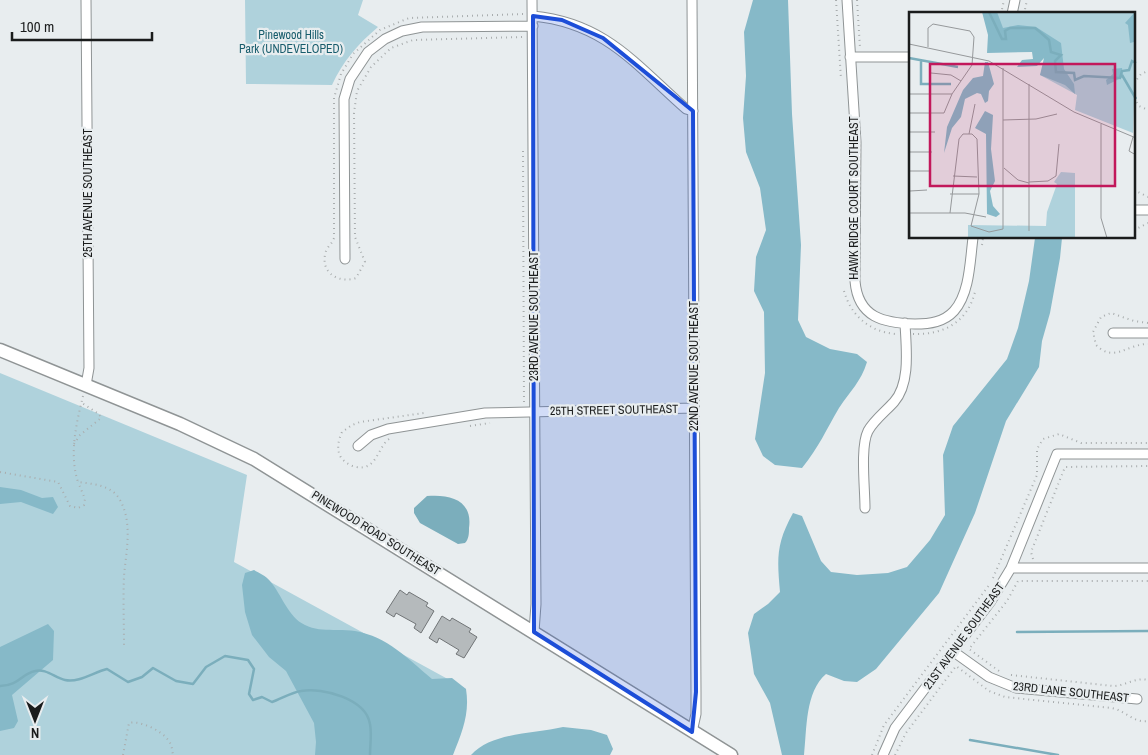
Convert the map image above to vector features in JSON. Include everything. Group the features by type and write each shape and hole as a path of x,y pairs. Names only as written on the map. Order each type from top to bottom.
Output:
{"street":[{"name":"25TH AVENUE SOUTHEAST","path":"86,0 89,368 86,385"},
{"name":"23RD AVENUE SOUTHEAST","path":"532,0 536,614 534,632"},
{"name":"22ND AVENUE SOUTHEAST","path":"692,0 696,692 692,732"},
{"name":"HAWK RIDGE COURT SOUTHEAST","path":"847,0 856,166 855,291 863,307 876,318 891,323 931,323 948,317 955,311 965,290 973,239"},
{"path":"532,16 575,24 602,38 647,72 686,109 693,111"},
{"path":"345,259 344,99 350,78 362,60 385,39 411,28 532,26"},
{"path":"850,57 909,57"},
{"path":"865,508 866,438 873,425 893,404 902,390 905,375 904,324"},
{"path":"1113,333 1148,333"},
{"name":"PINEWOOD ROAD SOUTHEAST","path":"0,350 214,439 254,459 731,755"},
{"name":"25TH STREET SOUTHEAST","path":"358,446 371,435 388,428 486,413 694,408"},
{"name":"21ST AVENUE SOUTHEAST","path":"883,755 895,728 992,601 1011,568 1057,454 1148,454"},
{"path":"1011,568 1148,568"},
{"name":"23RD LANE SOUTHEAST","path":"954,652 989,677 1016,688 1137,699"}],"path":[{"path":"836,0 841,79"},
{"path":"858,0 861,58"},
{"path":"523,8 523,16 421,16 399,21 370,36 353,54 340,74 334,98 334,238 325,252 325,267 333,277 345,280 356,278 365,262 355,237 354,113 357,91 371,67 391,48 413,40 523,37"},
{"path":"1136,80 1141,74 1148,71"},
{"path":"1136,101 1140,106 1148,110"},
{"path":"523,162 524,403"},
{"path":"1136,191 1148,197"},
{"path":"1136,229 1148,223"},
{"path":"0,472 58,482 70,506 78,508 84,505 85,499 74,468 73,446 82,402 99,414 100,418 80,435 73,446"},
{"path":"872,755 884,725 996,573 1037,475 1036,455 1039,444 1048,436 1059,434 1081,443 1148,443"},
{"path":"1031,558 1031,552 1065,467 1148,466"},
{"path":"78,482 97,485 113,492 120,498 124,510 128,548 124,575 124,646"},
{"path":"1148,581 1018,581 1007,601 970,649 996,669 1022,678 1112,686 1124,685 1138,679 1148,680"},
{"path":"895,755 906,733 956,666"},
{"path":"123,755 129,723 134,722 160,732 168,739 173,755"}],"highlighted area":[{"path":"533,16 562,20 603,38 693,111 696,692 692,732 534,632"}],"green space":[{"name":"Pinewood Hills Park (UNDEVELOPED)","path":"245,0 363,0 358,15 378,27 352,53 332,85 246,84"},
{"path":"0,373 247,475 234,562 466,689 433,755 0,755"}],"shaded area":[{"path":"753,0 788,0 792,114 801,245 798,320 806,337 830,349 857,354 867,362 858,381 839,408 818,446 802,468 775,465 763,456 755,439 765,373 764,312 754,291 756,257 766,230 760,188 746,152 743,118 746,76 744,32"},
{"path":"1035,239 1062,239 1050,313 1042,341 1039,367 1006,421 975,513 939,593 876,669 857,682 844,681 826,674 814,691 808,712 804,755 782,755 770,703 754,674 748,633 754,614 780,592 778,560 787,524 793,513 802,516 821,561 831,572 857,575 888,573 907,567 930,540 945,515 943,455 953,426 1007,359 1018,328 1029,281"},
{"path":"0,487 21,490 42,498 53,497 58,507 53,514 21,502 0,504"},
{"path":"427,496 444,496 464,505 469,519 468,536 465,543 458,544 420,523 414,513 414,508"},
{"path":"254,570 268,579 294,617 305,625 323,630 349,630 367,634 396,649 432,679 452,678 466,689 466,715 453,755 315,755 314,723 286,671 269,657 252,635 245,612 242,585 245,573"},
{"path":"48,624 54,631 53,660 12,695 18,721 14,728 0,731 0,647"},
{"path":"563,727 591,730 607,735 613,749 610,755 471,755 480,747 502,738"}],"building":[{"path":"400,590 407,595 409,592 428,603 426,606 434,611 421,633 414,628 416,624 396,613 394,617 386,612"},
{"path":"442,616 450,621 452,618 471,629 469,632 477,637 464,658 456,654 459,650 439,638 437,643 429,638"}],"waterway":[{"path":"1017,632 1148,631"},
{"path":"0,686 12,684 26,674 39,670 70,681 107,669 128,682 142,677 153,668 176,681 193,684 206,667 225,656 248,660 254,669 249,694 253,700 262,697 272,702 290,694 310,690 331,693 361,708 367,715 370,724 370,755"},
{"path":"970,740 1058,755"}]}
